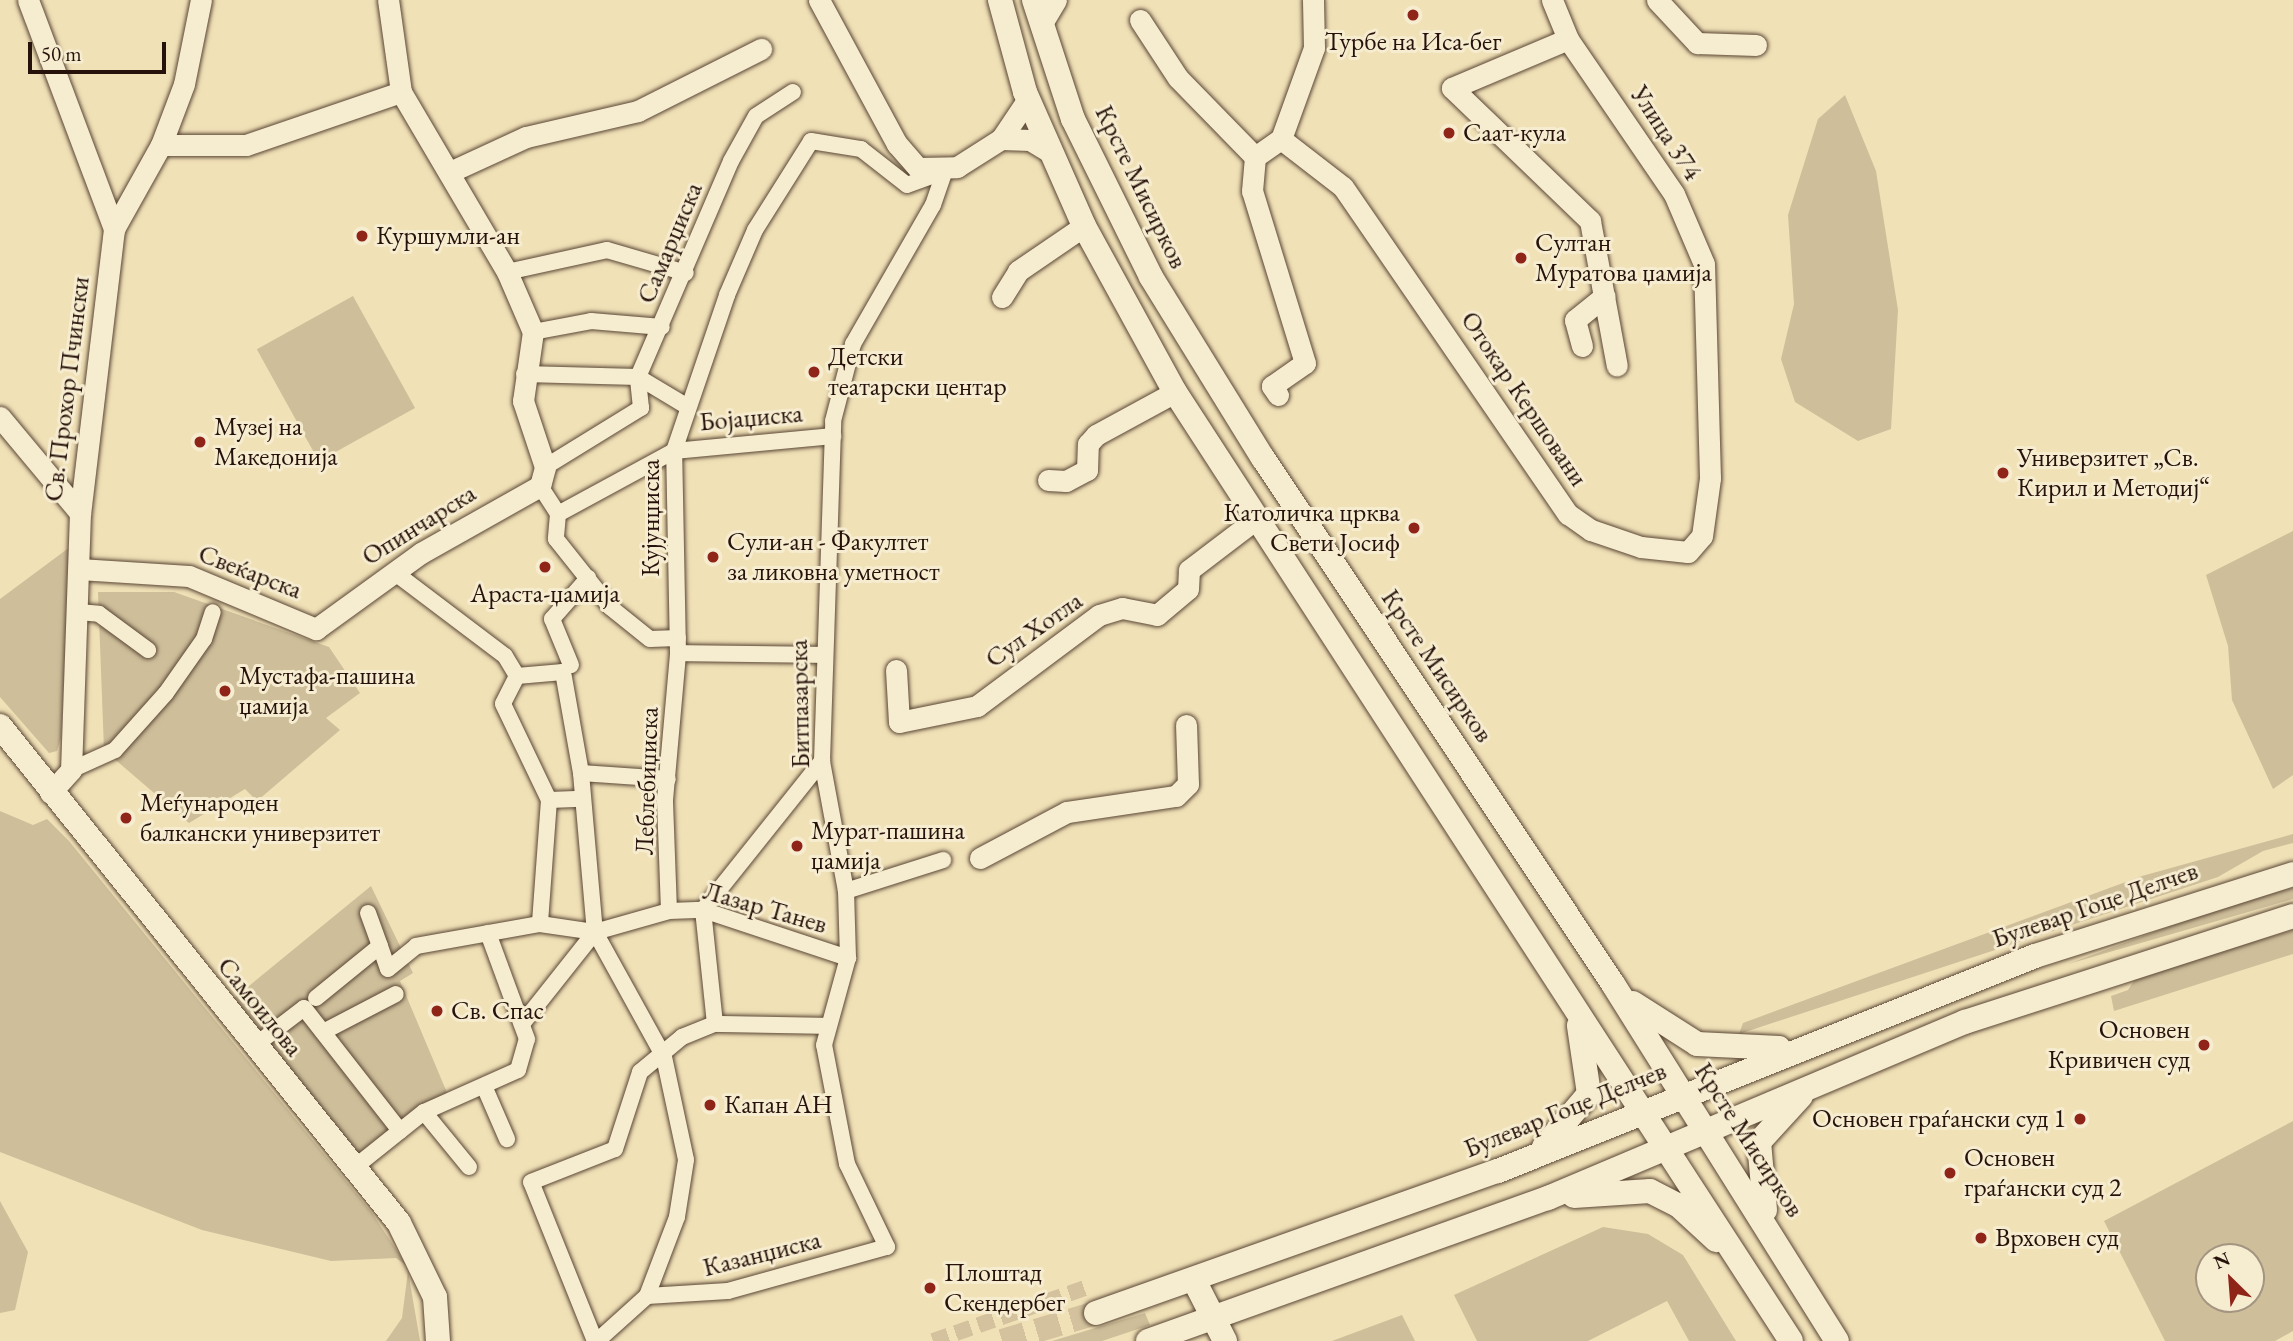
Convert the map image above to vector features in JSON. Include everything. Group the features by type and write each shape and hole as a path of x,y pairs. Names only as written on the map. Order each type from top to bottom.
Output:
{"street":[{"name":"Св. Прохор Пчински","path":"27,0 114,229 80,513 71,770"},
{"path":"114,229 161,145 184,84 201,0"},
{"path":"388,0 401,92 452,171 507,272 533,332 524,374 523,401 543,476 558,514 556,540 630,628 650,639 678,646 822,655"},
{"path":"819,0 897,144 918,168 945,171 1000,139 1028,99"},
{"path":"1000,0 1028,99 1084,226 1175,392 1573,1006 1752,1275 1791,1341"},
{"name":"Крсте Мисирков","path":"1034,0 1073,119 1151,277 1263,458 1684,1094 1771,1230 1837,1341"},
{"path":"1041,25 1056,0"},
{"path":"1255,157 1281,139 1314,47 1313,0"},
{"name":"Улица 374","path":"1552,0 1568,39 1674,194 1704,264"},
{"path":"1657,0 1697,43 1756,45"},
{"path":"1140,20 1178,78 1255,157 1253,210 1305,363 1275,390"},
{"path":"1568,39 1452,88 1590,221 1617,366"},
{"path":"452,171 526,137 638,111 761,49"},
{"path":"161,145 246,145 401,92"},
{"name":"Самарџиска","path":"638,377 756,116 793,92"},
{"path":"1000,139 1030,140 1052,153"},
{"name":"Отокар Кершовани","path":"1281,139 1343,187 1568,514 1591,530 1667,554 1698,545 1710,478 1704,264"},
{"name":"Кујунџиска","path":"678,646 674,451 755,230 811,141 861,149 907,185 945,171"},
{"name":"Битпазарска","path":"887,1247 848,1164 824,1045 826,1026 848,958 846,891 822,761 822,655 833,436 853,344 933,205 945,171"},
{"path":"1002,297 1018,271 1084,226"},
{"path":"507,272 607,250 686,273"},
{"path":"1583,346 1575,320 1605,296"},
{"path":"533,332 591,321 662,327"},
{"path":"524,374 638,377 688,407"},
{"path":"543,476 641,408 638,377"},
{"path":"1048,480 1066,481 1087,470 1088,444 1096,435 1175,392"},
{"path":"0,417 80,513"},
{"name":"Бојаџиска","path":"674,451 833,436"},
{"path":"558,514 674,451"},
{"name":"Опинчарска","path":"316,629 394,572 543,476"},
{"name":"Сул Хотла","path":"896,670 899,722 977,706 1100,615 1122,608 1157,615 1188,589 1189,570 1256,519"},
{"name":"Свеќарска","path":"79,569 164,572 216,600 316,629"},
{"path":"394,572 505,656 517,676"},
{"path":"571,665 552,619 588,578"},
{"path":"50,793 71,770 115,750 189,661 216,600"},
{"path":"78,612 99,614 148,650"},
{"name":"Леблебиџиска","path":"669,911 668,779 678,646"},
{"path":"517,676 563,672 582,773 582,799 595,932 664,1058 686,1160 677,1217 647,1296 596,1341 531,1182 615,1149 640,1072 664,1058 682,1037 715,1024 826,1026"},
{"path":"517,676 503,705 549,800 540,923"},
{"path":"980,858 1067,812 1176,796 1188,784 1186,725"},
{"name":"Самоилова","path":"0,726 50,793 253,1047 355,1167 424,1265 438,1306 438,1341"},
{"path":"715,1024 703,910 822,761"},
{"path":"582,773 668,779"},
{"path":"549,800 582,799"},
{"path":"846,891 943,860"},
{"name":"Булевар Гоце Делчев","path":"1096,1312 1195,1282 1527,1160 1811,1041 2098,933 2293,874"},
{"name":"Лазар Танев","path":"380,946 388,969 416,946 540,923 595,932 669,911 703,910 848,958"},
{"path":"316,998 380,946 368,913"},
{"path":"1148,1341 1548,1198 1819,1080 2131,965 2293,916"},
{"path":"522,1024 595,932"},
{"path":"355,1167 424,1112 518,1070 527,1039 488,933"},
{"path":"1613,984 1697,1044 1771,1049 1811,1041"},
{"path":"323,1032 396,994"},
{"path":"1527,1160 1589,1094 1587,1052 1573,1006"},
{"path":"253,1047 304,1007 400,1131"},
{"path":"1771,1230 1757,1179 1759,1142 1819,1080"},
{"path":"484,1086 507,1139"},
{"path":"424,1112 469,1167"},
{"path":"1548,1198 1650,1191 1697,1220 1752,1275"},
{"name":"Казанџиска","path":"647,1296 728,1291 887,1247"},
{"path":"1195,1282 1225,1341"}],"shaded area":[{"path":"1845,95 1876,171 1898,310 1891,429 1858,441 1795,402 1781,359 1794,304 1788,215 1818,119"},
{"path":"353,296 415,408 319,461 257,349"},
{"path":"2293,531 2293,775 2273,789 2232,700 2228,646 2206,575"},
{"path":"70,547 61,738 57,751 49,753 0,697 0,599"},
{"path":"98,592 174,592 329,647 360,693 326,718 340,730 257,801 245,789 189,823 104,750"},
{"path":"0,811 33,825 47,819 69,841 372,1213 407,1266 396,1258 331,1261 202,1230 0,1152"},
{"path":"2293,834 2293,843 2263,851 2218,877 1739,1034 1743,1023 2142,876"},
{"path":"371,886 413,973 400,981 448,1095 355,1167 222,1008"},
{"path":"2293,888 2293,899 2068,964 2227,905"},
{"path":"2293,930 2293,954 2114,1011 2111,996 2128,990 2137,976"},
{"path":"2293,1121 2293,1331 2275,1341 2165,1341 2104,1221"},
{"path":"0,1201 28,1252 15,1310 0,1313"},
{"path":"1603,1227 1648,1234 1683,1255 1736,1341 1689,1341 1667,1301 1588,1341 1477,1341 1454,1295"},
{"path":"408,1271 420,1341 386,1341 402,1318"},
{"path":"1145,1313 1150,1325 1102,1341 1052,1341"},
{"path":"1402,1315 1415,1341 1332,1341"}],"tunnel":[{"path":"933,1341 1088,1287"},
{"path":"1002,1341 1096,1313"}],"place":[{"name":"Турбе на Иса-бег","path":"1413,15"},
{"name":"Саат-кула","path":"1449,133"},
{"name":"Куршумли-ан","path":"362,236"},
{"name":"Султан Муратова џамија","path":"1521,258"},
{"name":"Детски театарски центар","path":"814,372"},
{"name":"Музеј на Македонија","path":"200,442"},
{"name":"Универзитет „Св. Кирил и Методиј“","path":"2003,473"},
{"name":"Католичка црква Свети Јосиф","path":"1414,528"},
{"name":"Сули-ан - Факултет за ликовна уметност","path":"713,557"},
{"name":"Араста-џамија","path":"545,567"},
{"name":"Мустафа-пашина џамија","path":"225,691"},
{"name":"Меѓународен балкански универзитет","path":"126,818"},
{"name":"Мурат-пашина џамија","path":"797,846"},
{"name":"Св. Спас","path":"437,1011"},
{"name":"Основен Кривичен суд","path":"2204,1045"},
{"name":"Капан АН","path":"710,1105"},
{"name":"Основен граѓански суд 1","path":"2080,1119"},
{"name":"Основен граѓански суд 2","path":"1950,1173"},
{"name":"Врховен суд","path":"1981,1238"},
{"name":"Плоштад Скендербег","path":"930,1288"}]}
